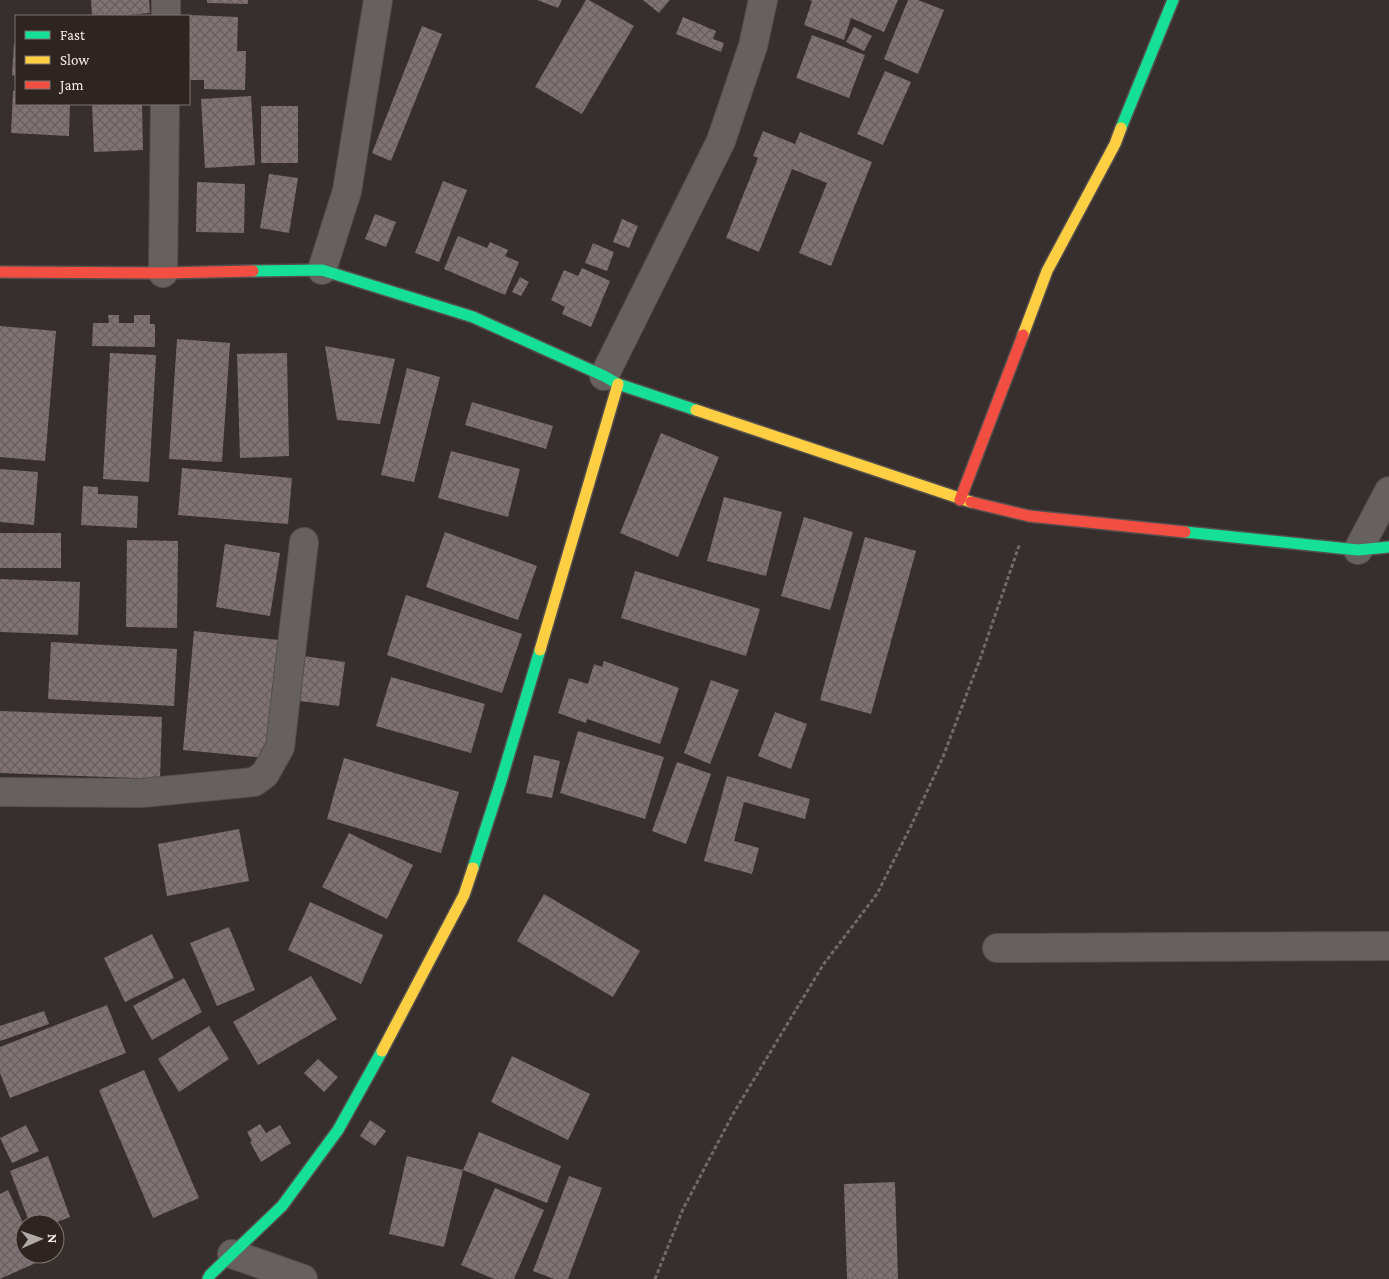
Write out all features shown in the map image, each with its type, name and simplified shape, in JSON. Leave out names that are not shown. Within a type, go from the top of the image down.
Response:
[{"type":"street","points":[[166,0],[166,15]]},
{"type":"street","points":[[322,270],[347,191],[378,0]]},
{"type":"street","points":[[208,1279],[282,1206],[338,1130],[370,1074],[464,895],[501,781],[611,380],[721,141],[753,46],[763,0]]},
{"type":"street","points":[[960,500],[1047,271],[1116,144],[1174,0]]},
{"type":"street","points":[[163,273],[165,105]]},
{"type":"street","points":[[0,272],[163,273],[322,270],[473,316],[611,380],[960,500],[1029,516],[1358,550],[1389,547]]},
{"type":"street","points":[[1358,550],[1389,491]]},
{"type":"street","points":[[0,792],[142,793],[254,782],[265,774],[280,747],[304,542]]},
{"type":"street","points":[[998,948],[1389,946]]},
{"type":"street","points":[[232,1254],[303,1279]]},
{"type":"path","points":[[654,1279],[683,1210],[733,1114],[824,965],[877,894],[910,828],[943,757],[977,668],[1029,516]]},
{"type":"building","points":[[91,0],[149,0],[150,13],[92,15]]},
{"type":"building","points":[[207,0],[248,0],[248,4],[207,3]]},
{"type":"building","points":[[537,0],[562,0],[558,8]]},
{"type":"building","points":[[586,0],[634,26],[582,114],[535,87]]},
{"type":"building","points":[[643,0],[670,0],[659,13]]},
{"type":"building","points":[[809,0],[898,0],[884,32],[851,18],[844,40],[804,25],[812,1]]},
{"type":"building","points":[[908,0],[918,0],[944,10],[918,74],[884,59]]},
{"type":"building","points":[[190,15],[238,17],[237,51],[246,51],[245,90],[204,89],[204,80],[190,80]]},
{"type":"building","points":[[683,17],[716,31],[713,39],[724,43],[721,52],[676,34]]},
{"type":"building","points":[[422,26],[442,34],[391,161],[372,153]]},
{"type":"building","points":[[854,27],[872,36],[864,51],[846,42]]},
{"type":"building","points":[[812,35],[865,55],[849,98],[796,78]]},
{"type":"building","points":[[14,44],[15,44],[15,76],[12,75]]},
{"type":"building","points":[[885,71],[911,82],[883,145],[857,134]]},
{"type":"building","points":[[13,91],[15,91],[15,105],[70,105],[69,136],[11,133]]},
{"type":"building","points":[[251,96],[255,165],[205,168],[201,99]]},
{"type":"building","points":[[92,105],[142,105],[143,150],[94,152]]},
{"type":"building","points":[[261,106],[298,106],[298,163],[261,163]]},
{"type":"building","points":[[763,131],[795,144],[800,132],[872,162],[831,266],[799,253],[827,183],[792,169],[759,252],[726,238],[758,158],[753,156]]},
{"type":"building","points":[[269,174],[298,178],[289,233],[260,228]]},
{"type":"building","points":[[443,181],[467,190],[439,262],[415,253]]},
{"type":"building","points":[[197,182],[245,184],[244,233],[196,232]]},
{"type":"building","points":[[375,214],[396,222],[386,247],[365,239]]},
{"type":"building","points":[[622,219],[638,226],[629,248],[613,242]]},
{"type":"building","points":[[458,236],[487,248],[490,242],[508,250],[505,256],[519,262],[505,295],[444,269]]},
{"type":"building","points":[[593,243],[614,252],[607,271],[585,263]]},
{"type":"building","points":[[582,268],[610,281],[591,327],[562,314],[565,307],[551,300],[564,270],[578,276]]},
{"type":"building","points":[[520,277],[529,282],[521,296],[512,292]]},
{"type":"building","points":[[108,315],[119,315],[119,323],[134,323],[134,315],[150,315],[150,324],[155,324],[155,347],[92,346],[93,323],[109,323]]},
{"type":"building","points":[[0,326],[56,331],[45,461],[0,457]]},
{"type":"building","points":[[177,339],[230,343],[222,462],[169,459]]},
{"type":"building","points":[[325,346],[395,359],[380,424],[337,420]]},
{"type":"building","points":[[110,353],[156,355],[149,482],[103,479]]},
{"type":"building","points":[[287,353],[289,456],[240,458],[237,354]]},
{"type":"building","points":[[407,368],[440,377],[414,482],[381,475]]},
{"type":"building","points":[[472,402],[553,426],[546,449],[465,425]]},
{"type":"building","points":[[661,433],[719,457],[678,557],[620,533]]},
{"type":"building","points":[[451,451],[520,469],[508,517],[438,498]]},
{"type":"building","points":[[182,468],[292,478],[288,524],[178,515]]},
{"type":"building","points":[[0,469],[38,472],[34,525],[0,522]]},
{"type":"building","points":[[83,486],[98,487],[98,494],[138,496],[137,528],[81,525]]},
{"type":"building","points":[[724,497],[782,512],[766,576],[707,561]]},
{"type":"building","points":[[804,517],[853,532],[830,610],[781,596]]},
{"type":"building","points":[[445,532],[537,566],[518,620],[426,587]]},
{"type":"building","points":[[0,533],[61,533],[61,568],[0,568]]},
{"type":"building","points":[[865,537],[916,551],[871,714],[820,700]]},
{"type":"building","points":[[127,540],[178,541],[177,628],[126,627]]},
{"type":"building","points":[[225,544],[280,553],[270,616],[216,607]]},
{"type":"building","points":[[635,571],[760,609],[746,656],[621,618]]},
{"type":"building","points":[[0,579],[80,582],[78,635],[0,632]]},
{"type":"building","points":[[406,595],[522,634],[502,693],[387,655]]},
{"type":"building","points":[[194,631],[279,640],[267,758],[183,750]]},
{"type":"building","points":[[51,642],[177,649],[174,706],[48,699]]},
{"type":"building","points":[[297,655],[345,662],[339,706],[292,700]]},
{"type":"building","points":[[604,661],[679,688],[660,744],[587,719],[586,723],[558,713],[569,678],[588,684],[594,664],[602,667]]},
{"type":"building","points":[[391,677],[485,704],[471,753],[376,726]]},
{"type":"building","points":[[711,680],[739,690],[710,764],[684,753]]},
{"type":"building","points":[[0,711],[162,717],[160,779],[0,773]]},
{"type":"building","points":[[775,712],[807,724],[791,769],[758,756]]},
{"type":"building","points":[[578,731],[664,757],[645,819],[560,793]]},
{"type":"building","points":[[534,755],[560,761],[552,798],[526,793]]},
{"type":"building","points":[[344,758],[459,792],[441,853],[327,819]]},
{"type":"building","points":[[677,762],[711,774],[686,844],[652,831]]},
{"type":"building","points":[[727,776],[810,799],[805,819],[744,802],[734,841],[759,848],[752,874],[704,861]]},
{"type":"building","points":[[239,829],[249,881],[167,896],[158,844]]},
{"type":"building","points":[[349,833],[413,865],[387,919],[322,887]]},
{"type":"building","points":[[544,894],[640,951],[613,997],[517,941]]},
{"type":"building","points":[[310,902],[383,935],[361,984],[288,950]]},
{"type":"building","points":[[229,927],[255,990],[217,1006],[190,943]]},
{"type":"building","points":[[152,934],[174,978],[125,1002],[104,958]]},
{"type":"building","points":[[311,976],[337,1019],[258,1065],[233,1022]]},
{"type":"building","points":[[184,978],[202,1012],[152,1040],[133,1006]]},
{"type":"building","points":[[107,1005],[126,1053],[10,1098],[0,1073],[0,1047]]},
{"type":"building","points":[[44,1011],[49,1024],[0,1041],[0,1026]]},
{"type":"building","points":[[209,1026],[229,1059],[179,1092],[158,1059]]},
{"type":"building","points":[[512,1056],[590,1094],[568,1140],[491,1102]]},
{"type":"building","points":[[318,1059],[338,1077],[324,1092],[304,1073]]},
{"type":"building","points":[[144,1070],[199,1198],[153,1218],[99,1090]]},
{"type":"building","points":[[370,1120],[386,1131],[375,1146],[360,1136]]},
{"type":"building","points":[[260,1124],[266,1133],[280,1125],[291,1143],[261,1162],[250,1142],[252,1141],[247,1132]]},
{"type":"building","points":[[26,1125],[39,1151],[12,1163],[0,1138]]},
{"type":"building","points":[[479,1132],[561,1166],[547,1203],[463,1170]]},
{"type":"building","points":[[48,1156],[70,1217],[65,1219],[65,1214],[26,1214],[10,1171]]},
{"type":"building","points":[[407,1156],[463,1170],[444,1247],[389,1234]]},
{"type":"building","points":[[569,1176],[602,1188],[568,1279],[554,1279],[533,1271]]},
{"type":"building","points":[[895,1182],[898,1279],[847,1279],[844,1184]]},
{"type":"building","points":[[495,1188],[544,1210],[514,1279],[494,1279],[461,1265]]},
{"type":"building","points":[[8,1190],[19,1214],[15,1214],[15,1264],[33,1264],[0,1279],[0,1194]]},
{"type":"traffic: fast","points":[[1121,128],[1173,0]]},
{"type":"traffic: fast","points":[[253,271],[322,270],[473,317],[618,384],[696,410]]},
{"type":"traffic: fast","points":[[1185,532],[1358,550],[1389,547]]},
{"type":"traffic: fast","points":[[473,868],[540,650]]},
{"type":"traffic: fast","points":[[208,1279],[282,1206],[338,1130],[382,1051]]},
{"type":"traffic: slow","points":[[1023,335],[1047,271],[1115,144],[1121,128]]},
{"type":"traffic: slow","points":[[540,650],[618,384]]},
{"type":"traffic: slow","points":[[696,410],[971,502]]},
{"type":"traffic: slow","points":[[382,1051],[464,895],[473,868]]},
{"type":"traffic: jam","points":[[0,272],[163,273],[253,271]]},
{"type":"traffic: jam","points":[[960,500],[1023,335]]},
{"type":"traffic: jam","points":[[971,502],[1029,516],[1185,532]]}]
